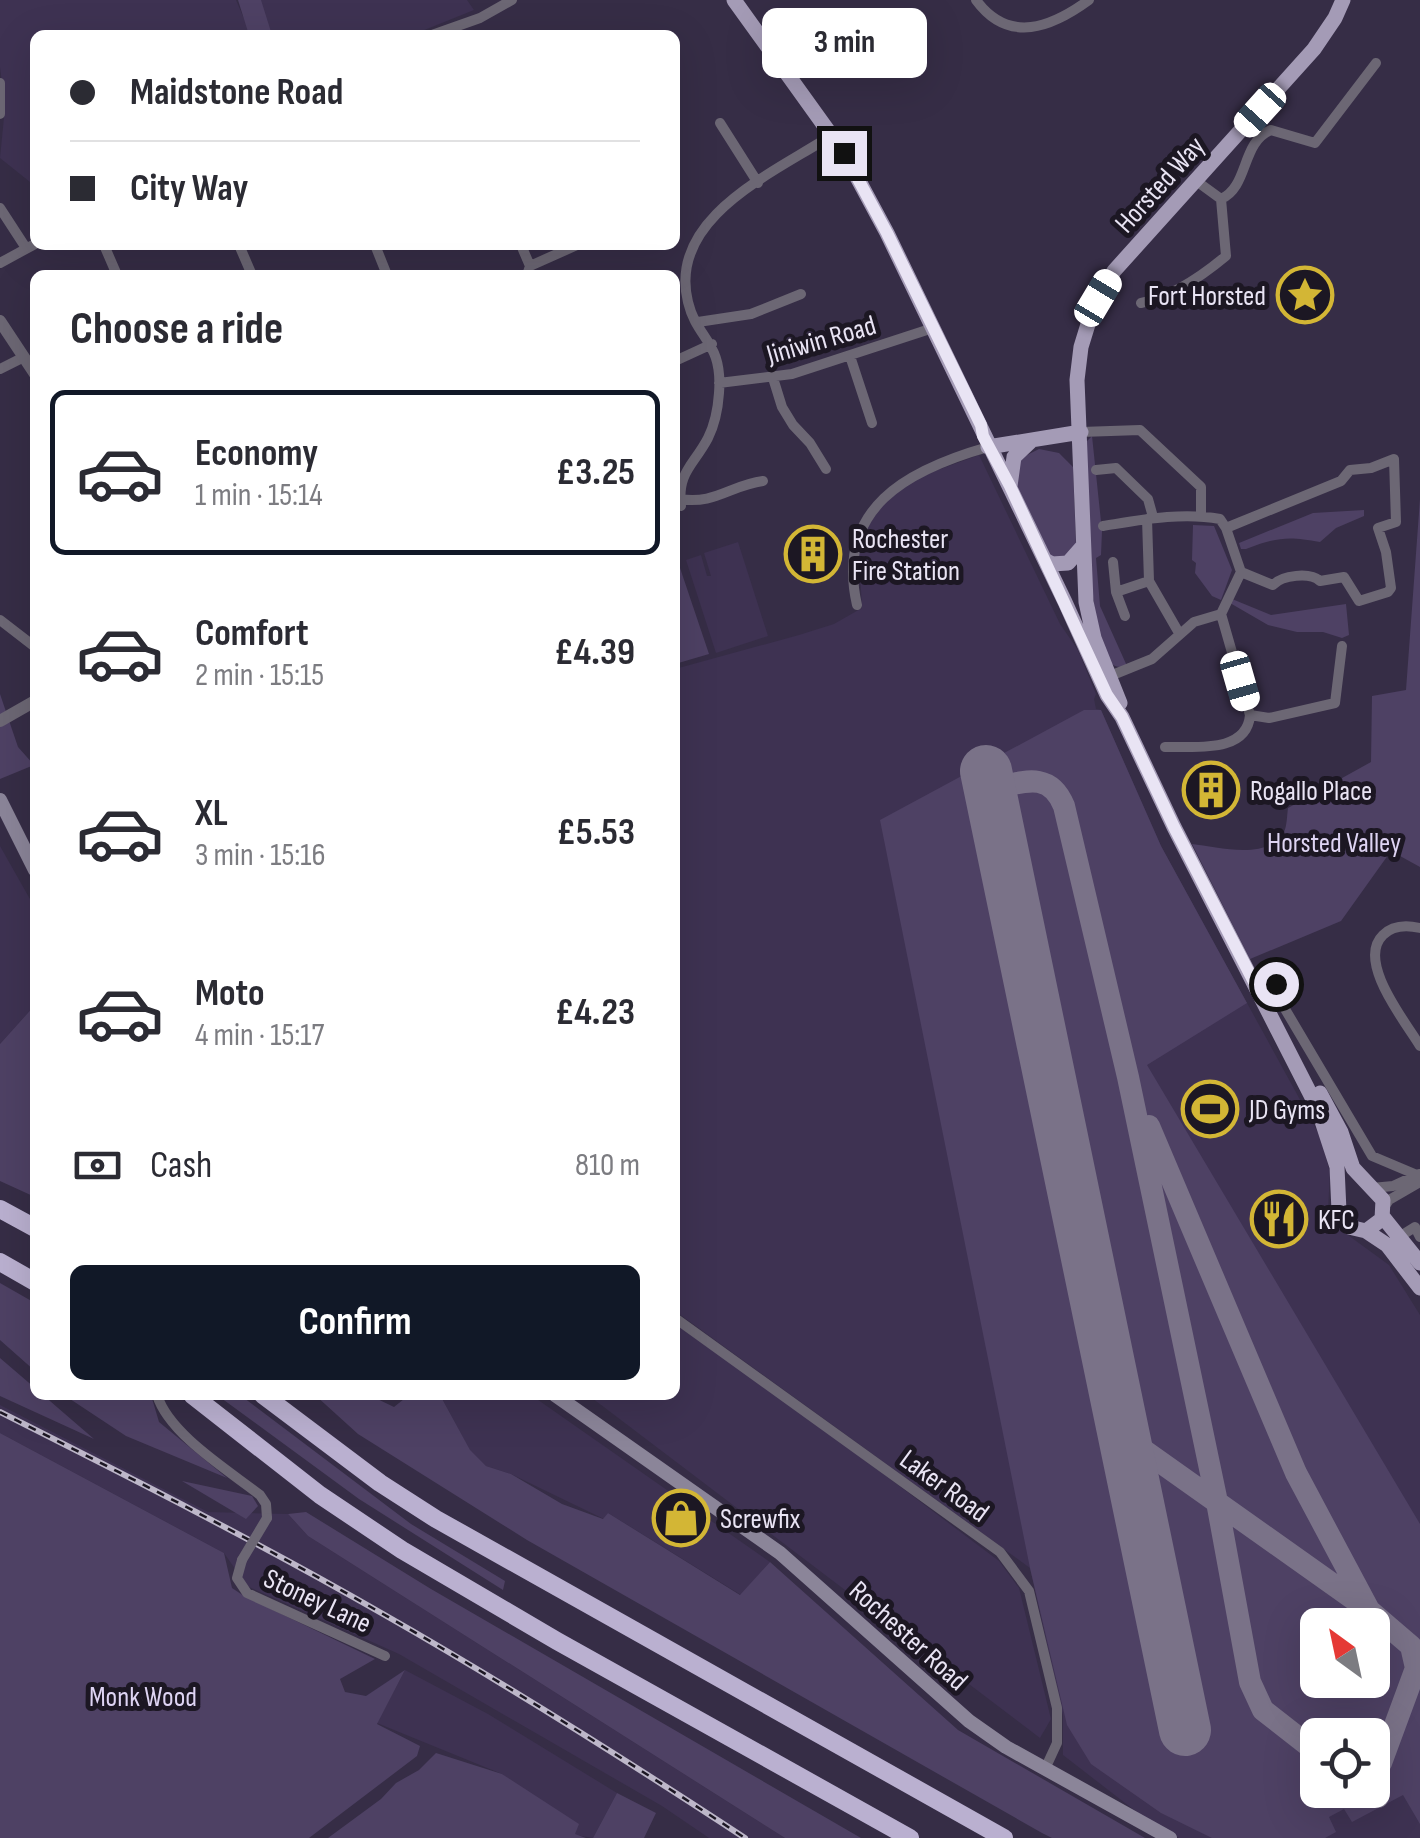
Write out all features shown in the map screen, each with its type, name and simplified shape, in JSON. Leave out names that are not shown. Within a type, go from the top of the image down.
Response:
[{"type":"highway","points":[[0,1210],[30,1225]]},
{"type":"highway","points":[[0,1262],[30,1279]]},
{"type":"highway","points":[[198,1400],[320,1495],[402,1550],[910,1838]]},
{"type":"highway","points":[[270,1400],[380,1483],[436,1519],[1004,1838]]},
{"type":"main road","points":[[734,0],[832,136],[870,201],[981,425],[1107,695],[1122,717],[1329,1136],[1339,1174],[1339,1203],[1345,1224],[1366,1231],[1387,1245],[1420,1288]]},
{"type":"main road","name":"Horsted Way","points":[[1122,717],[1120,700],[1088,617],[1078,403],[1081,347],[1098,298],[1114,272],[1275,94],[1327,32],[1343,0]]},
{"type":"main road","points":[[1010,486],[1014,457],[1070,422],[1078,403]]},
{"type":"main road","points":[[981,425],[1012,441]]},
{"type":"main road","points":[[988,447],[1081,432]]},
{"type":"main road","points":[[1043,438],[1080,459]]},
{"type":"main road","points":[[1045,560],[1068,563],[1083,546]]},
{"type":"main road","points":[[0,800],[30,860]]},
{"type":"main road","points":[[1289,1050],[1334,1116],[1352,1165],[1380,1196],[1399,1238],[1420,1263]]},
{"type":"main road","points":[[1339,1203],[1349,1189],[1369,1187]]},
{"type":"main road","points":[[1366,1231],[1378,1225],[1384,1212]]},
{"type":"main road","name":"Rochester Road","points":[[562,1400],[780,1553],[969,1722],[1046,1770],[1170,1838]]},
{"type":"street","points":[[465,30],[512,0]]},
{"type":"street","points":[[976,0],[997,20],[1022,29],[1050,25],[1089,0]]},
{"type":"street","points":[[1221,199],[1234,189],[1261,134],[1271,130],[1315,144],[1376,63]]},
{"type":"street","points":[[0,83],[0,114]]},
{"type":"street","points":[[720,123],[758,183]]},
{"type":"street","points":[[680,492],[684,473],[708,437],[720,383],[712,344],[680,286],[692,250],[704,227],[722,206],[832,136]]},
{"type":"street","points":[[1141,303],[1153,301],[1204,275],[1226,256],[1221,199],[1195,180]]},
{"type":"street","points":[[0,208],[30,245]]},
{"type":"street","points":[[0,263],[30,247]]},
{"type":"street","points":[[530,270],[568,250]]},
{"type":"street","points":[[698,322],[751,314],[801,294]]},
{"type":"street","points":[[0,321],[30,366]]},
{"type":"street","name":"Jiniwin Road","points":[[720,383],[773,378],[933,328]]},
{"type":"street","points":[[680,360],[712,344]]},
{"type":"street","points":[[0,369],[24,356]]},
{"type":"street","points":[[850,356],[872,423]]},
{"type":"street","points":[[773,378],[782,407],[826,469]]},
{"type":"street","points":[[1081,432],[1140,430],[1200,487],[1201,517]]},
{"type":"street","points":[[857,606],[852,585],[853,557],[861,528],[877,503],[912,475],[988,447]]},
{"type":"street","points":[[1226,528],[1340,481],[1350,470],[1371,468],[1394,459],[1396,521],[1378,528],[1386,552],[1390,591],[1358,601],[1346,578],[1320,581],[1312,575],[1279,579],[1273,585],[1241,572]]},
{"type":"street","points":[[1096,470],[1116,468],[1148,499],[1149,581],[1179,633]]},
{"type":"street","points":[[680,497],[708,500],[744,484],[762,481]]},
{"type":"street","points":[[1103,526],[1150,518],[1219,518],[1241,572],[1221,614],[1250,715],[1246,732],[1234,742],[1165,747]]},
{"type":"street","points":[[1113,562],[1116,592],[1125,616]]},
{"type":"street","points":[[1116,592],[1149,581]]},
{"type":"street","points":[[1110,676],[1152,658],[1194,622],[1221,614]]},
{"type":"street","points":[[0,620],[30,643]]},
{"type":"street","points":[[1250,715],[1269,718],[1336,703],[1342,646]]},
{"type":"street","points":[[0,721],[30,704]]},
{"type":"street","points":[[1420,928],[1402,926],[1389,930],[1378,941],[1373,955],[1378,974],[1420,1046]]},
{"type":"street","points":[[1255,984],[1270,981],[1279,989],[1285,1008],[1372,1156],[1414,1175]]},
{"type":"street","points":[[1369,1187],[1394,1186],[1414,1175]]},
{"type":"street","points":[[1384,1212],[1414,1175]]},
{"type":"street","points":[[1399,1238],[1415,1227],[1420,1237]]},
{"type":"street","name":"Laker Road","points":[[680,1322],[1000,1552],[1013,1566],[1029,1590],[1057,1708],[1057,1743],[1046,1770]]},
{"type":"street","name":"Stoney Lane","points":[[159,1400],[176,1428],[260,1495],[266,1504],[267,1518],[242,1560],[237,1578],[247,1593],[385,1656]]},
{"type":"shaded area","points":[[0,0],[236,0],[249,30],[30,30],[30,182],[0,158],[5,107],[0,67]]},
{"type":"shaded area","points":[[245,0],[467,0],[474,10],[424,30],[258,30]]},
{"type":"shaded area","points":[[979,455],[1060,624],[1078,650],[1096,694],[1096,709],[1101,710],[1161,846],[1321,1138],[1330,1173],[1328,1210],[1341,1230],[1389,1265],[1420,1315],[1420,1838],[1179,1838],[1138,1813],[1063,1755],[1063,1716],[1030,1568],[680,1315],[680,668],[834,624],[862,608],[859,554],[865,531],[881,506],[921,476]]},
{"type":"shaded area","points":[[738,542],[768,636],[716,653],[686,560],[701,555],[707,576],[711,576],[704,553]]},
{"type":"shaded area","points":[[0,846],[30,899],[30,1011],[0,1044]]},
{"type":"shaded area","points":[[680,1321],[999,1561],[1019,1588],[1051,1719],[1040,1738],[595,1400],[680,1400]]},
{"type":"shaded area","points":[[443,1400],[538,1400],[770,1562],[741,1595],[608,1513],[604,1519],[486,1466],[470,1451]]},
{"type":"shaded area","points":[[0,1405],[208,1512],[288,1514],[308,1536],[785,1838],[709,1838],[662,1806],[399,1654],[247,1586],[224,1553],[0,1433]]},
{"type":"shaded area","points":[[405,1670],[488,1714],[617,1793],[593,1838],[575,1835],[502,1774],[377,1723]]},
{"type":"green space","points":[[238,0],[261,0],[270,30],[247,30]]},
{"type":"green space","points":[[1092,436],[1102,531],[1101,555],[1096,558],[1100,606],[1127,666],[1123,667],[1112,664],[1104,650],[1093,595],[1085,443]]},
{"type":"green space","points":[[1039,449],[1059,453],[1073,467],[1076,545],[1072,555],[1051,558],[1014,481],[1021,458]]},
{"type":"green space","name":"Horsted Valley","points":[[1420,499],[1420,867],[1391,851],[1341,921],[1250,959],[1192,844],[1242,850],[1267,847],[1284,832],[1288,808],[1371,762],[1372,696],[1406,690]]},
{"type":"green space","points":[[1364,510],[1364,516],[1336,528],[1320,542],[1283,539],[1246,549],[1241,549],[1239,543],[1313,513]]},
{"type":"green space","points":[[1193,525],[1214,526],[1232,570],[1221,600],[1212,596],[1195,573]]},
{"type":"green space","points":[[680,568],[709,654],[680,663]]},
{"type":"green space","points":[[1232,599],[1271,615],[1346,604],[1349,635],[1342,638],[1268,625],[1230,603]]},
{"type":"green space","points":[[0,694],[18,747],[30,760],[30,767],[0,779]]},
{"type":"green space","points":[[1084,710],[1101,710],[1161,846],[1247,1003],[1147,1065],[1420,1524],[1420,1824],[1403,1795],[1390,1802],[1390,1718],[1300,1718],[1300,1808],[1378,1808],[1352,1822],[1344,1809],[1329,1817],[1336,1832],[1325,1838],[1212,1838],[1161,1813],[1091,1764],[1067,1725],[1030,1568],[880,820]]},
{"type":"green space","points":[[30,1011],[30,1195],[0,1181],[0,1044]]},
{"type":"green space","points":[[0,1283],[30,1300],[30,1367],[0,1340]]},
{"type":"green space","points":[[0,1358],[30,1384],[30,1400],[49,1400],[94,1439],[0,1396]]},
{"type":"green space","points":[[72,1400],[152,1400],[159,1422],[227,1478],[126,1436]]},
{"type":"green space","points":[[224,1400],[247,1400],[411,1524],[505,1581],[503,1590],[359,1499]]},
{"type":"green space","points":[[321,1400],[379,1400],[394,1407],[403,1400],[443,1400],[470,1450],[486,1466],[511,1474],[562,1504],[603,1519],[608,1513],[740,1595],[770,1562],[958,1730],[1145,1838],[1052,1838],[1042,1833],[527,1540],[358,1434]]},
{"type":"green space","name":"Monk Wood","points":[[0,1433],[224,1553],[232,1588],[244,1596],[375,1659],[340,1679],[345,1692],[366,1696],[405,1670],[377,1724],[420,1746],[417,1756],[309,1838],[0,1838]]},
{"type":"green space","points":[[182,1481],[252,1496],[258,1506],[246,1519]]},
{"type":"green space","points":[[306,1512],[431,1589],[861,1838],[785,1838],[308,1536],[288,1514]]},
{"type":"green space","points":[[436,1753],[502,1774],[579,1824],[575,1834],[586,1838],[328,1838]]},
{"type":"green space","points":[[617,1793],[656,1813],[644,1838],[593,1838]]},
{"type":"taxiway","points":[[990,789],[1023,782],[1042,783],[1058,794],[1064,806],[1128,1077],[1217,1502],[1250,1682],[1263,1710],[1300,1739]]},
{"type":"taxiway","points":[[1149,1126],[1296,1473],[1368,1608]]},
{"type":"taxiway","points":[[1125,1437],[1369,1610],[1411,1646],[1416,1668],[1390,1739]]},
{"type":"runway","points":[[986,771],[1185,1730]]},
{"type":"railway","points":[[0,1412],[145,1485],[383,1614],[566,1723],[745,1838]]},
{"type":"place","name":"Fort Horsted","points":[[1305,295]]},
{"type":"place","name":"Rochester Fire Station","points":[[813,554]]},
{"type":"place","name":"Rogallo Place","points":[[1211,790]]},
{"type":"place","name":"JD Gyms","points":[[1210,1109]]},
{"type":"place","name":"KFC","points":[[1279,1219]]},
{"type":"place","name":"Screwfix","points":[[681,1518]]},
{"type":"route","points":[[844,153],[981,425],[1111,704],[1122,717],[1255,984],[1264,980],[1276,984]]}]
